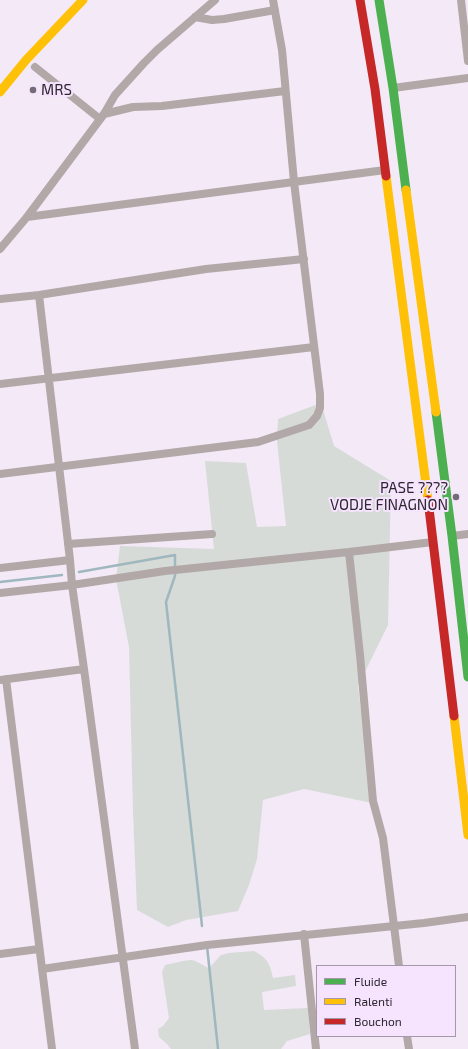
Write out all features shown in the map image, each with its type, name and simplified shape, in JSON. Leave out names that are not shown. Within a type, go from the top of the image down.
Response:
[{"type":"main road","points":[[0,92],[26,60],[83,0]]},
{"type":"main road","points":[[360,0],[375,89],[434,542],[468,835]]},
{"type":"main road","points":[[379,0],[393,88],[452,536],[468,677]]},
{"type":"street","points":[[0,249],[27,217],[102,116],[115,96],[157,50],[215,0]]},
{"type":"street","points":[[0,474],[258,442],[309,425],[316,416],[320,408],[320,394],[294,182],[282,50],[273,0]]},
{"type":"street","points":[[461,0],[468,61]]},
{"type":"street","points":[[195,17],[212,20],[224,19],[275,10]]},
{"type":"street","points":[[35,67],[102,116]]},
{"type":"street","points":[[393,88],[468,78]]},
{"type":"street","points":[[102,116],[133,107],[162,106],[285,91]]},
{"type":"street","points":[[27,217],[385,170]]},
{"type":"street","points":[[0,298],[39,295],[206,269],[304,259]]},
{"type":"street","points":[[39,295],[72,586],[124,957],[135,1049]]},
{"type":"street","points":[[0,384],[314,347]]},
{"type":"street","points":[[68,544],[212,534]]},
{"type":"street","points":[[452,536],[468,534]]},
{"type":"street","points":[[0,593],[72,586],[186,568],[434,542]]},
{"type":"street","points":[[349,552],[360,655],[372,801],[383,838],[399,965]]},
{"type":"street","points":[[0,568],[70,560]]},
{"type":"street","points":[[52,1049],[3,680],[84,669]]},
{"type":"street","points":[[42,969],[207,945],[468,917]]},
{"type":"street","points":[[304,934],[316,1049]]},
{"type":"street","points":[[0,954],[39,949]]},
{"type":"street","points":[[407,1037],[409,1049]]},
{"type":"shaded area","points":[[321,403],[334,446],[391,481],[388,625],[358,686],[372,803],[304,789],[263,800],[257,859],[249,885],[238,911],[186,920],[168,927],[137,910],[129,647],[116,579],[120,546],[214,549],[205,461],[246,463],[257,527],[286,526],[277,441],[278,419]]},
{"type":"shaded area","points":[[254,951],[262,956],[267,962],[271,968],[273,978],[295,975],[296,986],[262,992],[264,1010],[308,1008],[310,1034],[287,1041],[281,1049],[171,1049],[159,1037],[158,1029],[163,1026],[169,1018],[162,972],[165,965],[191,960],[209,968],[221,955]]},
{"type":"waterway","points":[[79,572],[175,555],[175,576],[166,602],[202,926]]},
{"type":"waterway","points":[[0,582],[62,575]]},
{"type":"waterway","points":[[207,946],[218,1049]]},
{"type":"traffic: fast","points":[[379,0],[393,88],[406,190]]},
{"type":"traffic: fast","points":[[436,412],[468,677]]},
{"type":"traffic: slow","points":[[0,92],[26,60],[83,0]]},
{"type":"traffic: slow","points":[[386,176],[428,500]]},
{"type":"traffic: slow","points":[[406,190],[436,412]]},
{"type":"traffic: slow","points":[[454,716],[468,835]]},
{"type":"traffic: jam","points":[[360,0],[375,89],[386,176]]},
{"type":"traffic: jam","points":[[428,500],[454,716]]},
{"type":"place","name":"MRS","points":[[33,90]]},
{"type":"place","name":"PASE ???? VODJE FINAGNON","points":[[456,497]]}]
